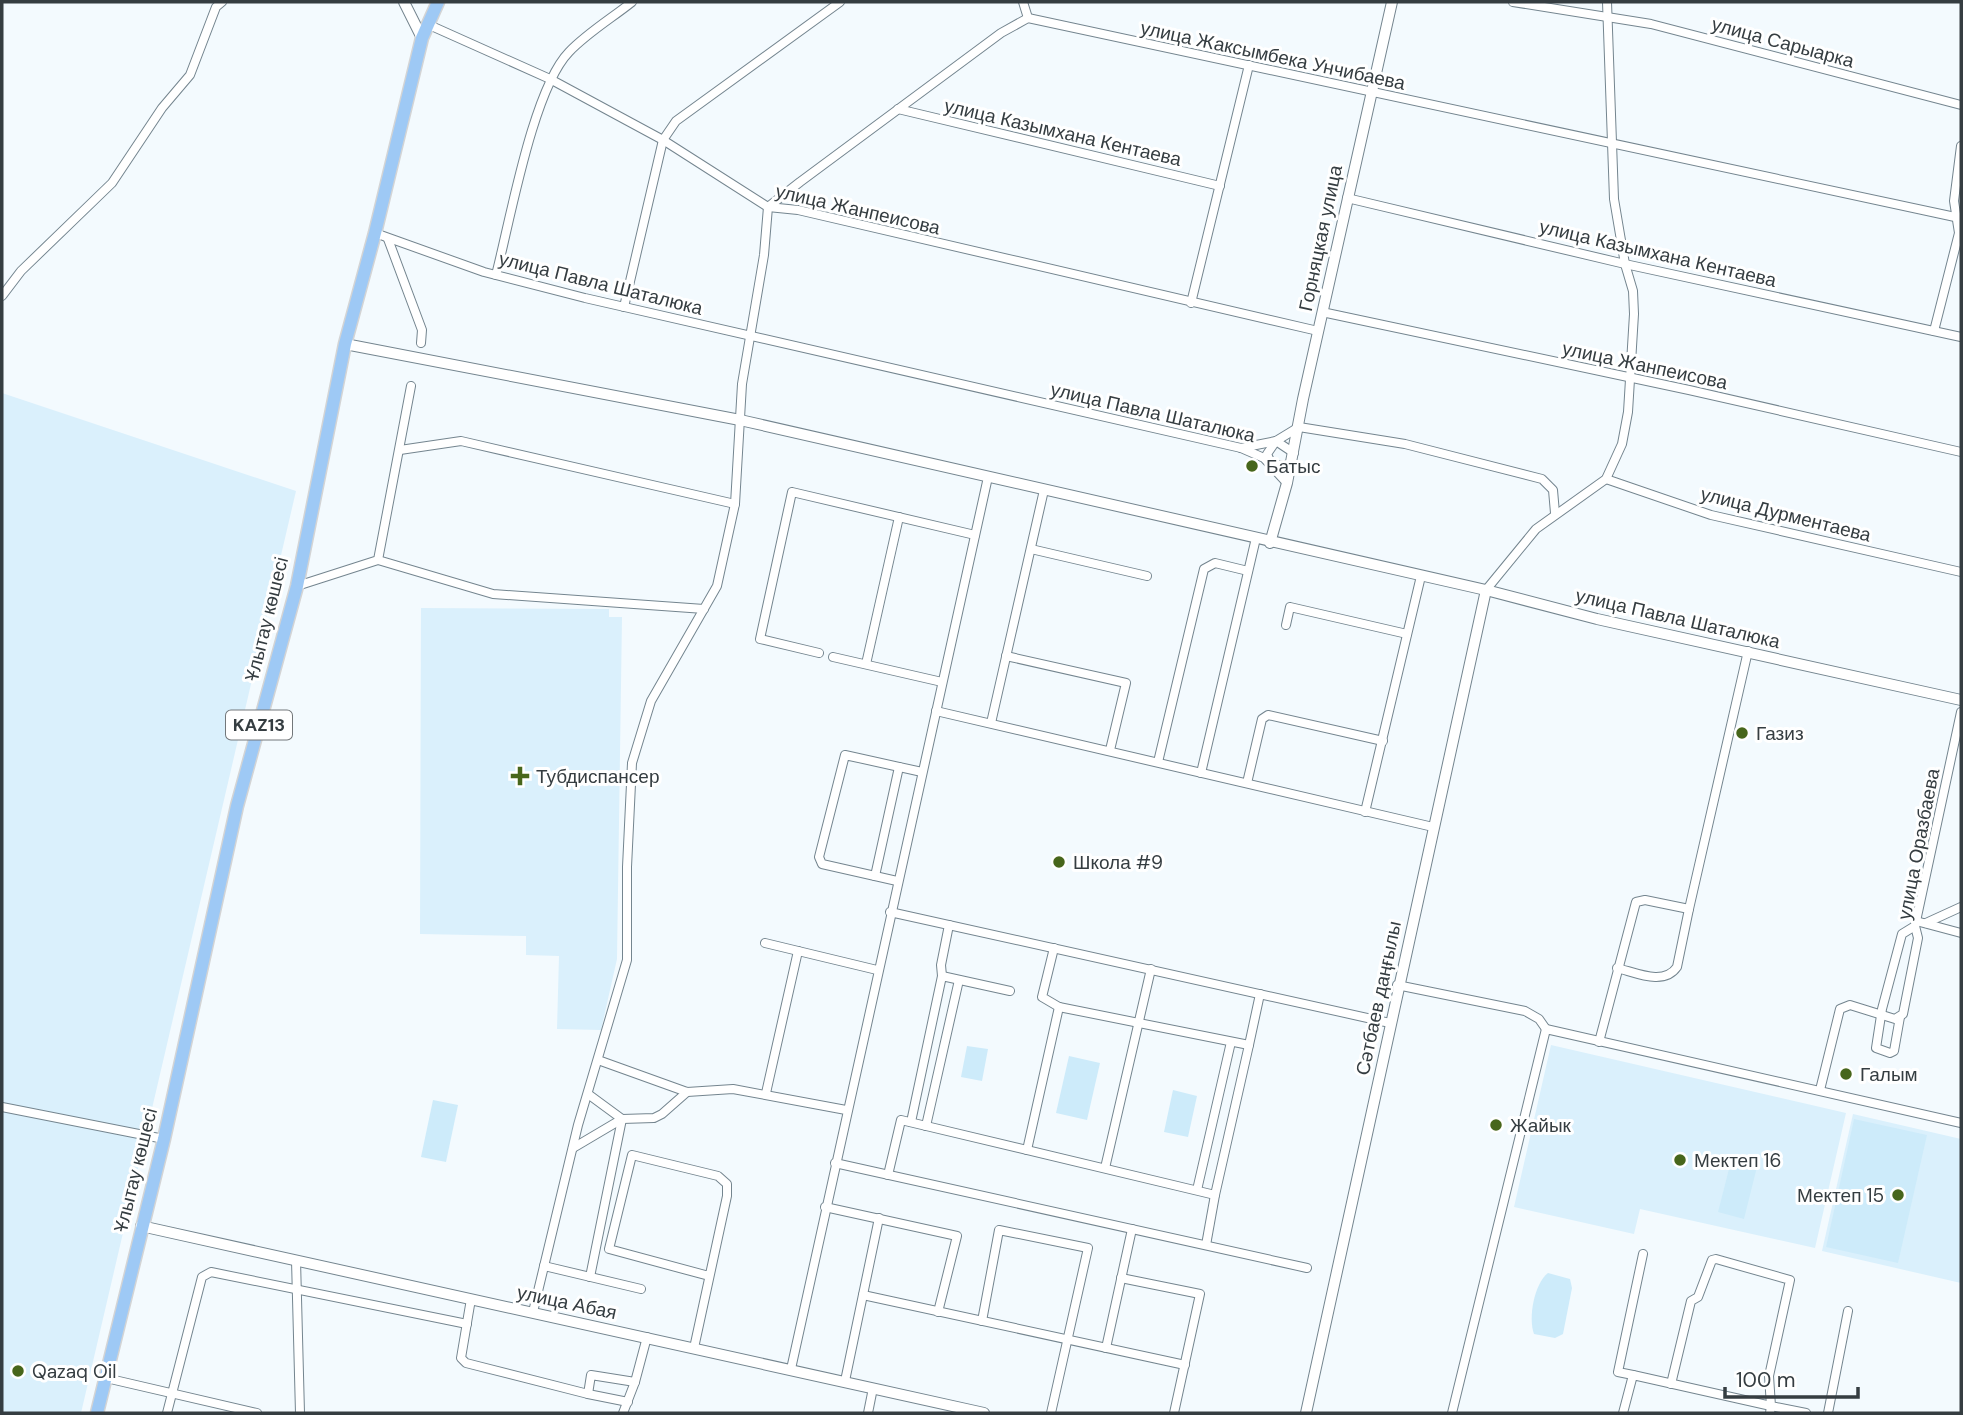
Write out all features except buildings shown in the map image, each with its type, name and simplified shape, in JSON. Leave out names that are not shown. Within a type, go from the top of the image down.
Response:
[{"type":"main road","name":"KAZ13","points":[[422,37],[438,2]]},
{"type":"main road","name":"Ұлытау көшесі","points":[[97,1413],[164,1139],[237,806],[297,586],[345,344],[422,37]]},
{"type":"street","points":[[2,296],[21,271],[112,183],[162,108],[190,75],[216,7],[222,2]]},
{"type":"street","points":[[404,2],[422,37]]},
{"type":"street","points":[[496,275],[538,112],[550,79],[568,52],[632,2]]},
{"type":"street","points":[[624,307],[663,141],[676,121],[840,2]]},
{"type":"street","points":[[533,1312],[573,1148],[627,960],[627,867],[632,762],[651,701],[717,586],[735,504],[749,338],[764,255],[768,206],[1001,33],[1028,18],[1023,2]]},
{"type":"street","name":"Горняцкая улица","points":[[1287,483],[1322,312],[1392,2]]},
{"type":"street","name":"улица Сарыарка","points":[[1513,2],[1607,16],[1768,53],[1961,106]]},
{"type":"street","points":[[1486,590],[1536,529],[1606,479],[1622,444],[1634,314],[1633,291],[1625,264],[1614,199],[1607,2]]},
{"type":"street","name":"улица Жаксымбека Унчибаева","points":[[1028,18],[1955,217]]},
{"type":"street","name":"улица Жанпеисова","points":[[427,24],[550,79],[663,141],[768,206],[798,210],[1318,331]]},
{"type":"street","points":[[1191,303],[1249,65]]},
{"type":"street","name":"улица Казымхана Кентаева","points":[[898,109],[1220,186]]},
{"type":"street","points":[[1934,331],[1959,233],[1955,217],[1961,146]]},
{"type":"street","name":"улица Казымхана Кентаева","points":[[1347,198],[1625,264],[1961,337]]},
{"type":"street","name":"улица Павла Шаталюка","points":[[375,233],[496,275],[749,338],[1241,447],[1271,463],[1287,483]]},
{"type":"street","points":[[388,239],[422,330],[421,343]]},
{"type":"street","name":"улица Жанпеисова","points":[[1322,312],[1629,377],[1961,452]]},
{"type":"street","name":"улица Павла Шаталюка","points":[[345,344],[740,420],[1270,543],[1486,590],[1597,619],[1961,700]]},
{"type":"street","points":[[378,560],[411,386]]},
{"type":"street","points":[[1241,447],[1276,441],[1300,427],[1405,444],[1542,479],[1553,490],[1555,513]]},
{"type":"street","points":[[400,450],[461,441],[735,504]]},
{"type":"street","points":[[1276,441],[1294,453]]},
{"type":"street","points":[[1276,441],[1267,454],[1271,463],[1280,467],[1291,464]]},
{"type":"street","points":[[791,1369],[846,1110],[988,477]]},
{"type":"street","name":"улица Дурментаева","points":[[1606,479],[1711,514],[1961,572]]},
{"type":"street","points":[[1270,543],[1287,483]]},
{"type":"street","points":[[991,723],[1044,490]]},
{"type":"street","points":[[819,653],[760,639],[792,492],[975,535]]},
{"type":"street","points":[[866,664],[899,517]]},
{"type":"street","points":[[1201,773],[1256,538]]},
{"type":"street","points":[[1031,549],[1147,576]]},
{"type":"street","points":[[297,586],[378,560],[493,594],[704,609]]},
{"type":"street","points":[[1158,762],[1204,569],[1215,563],[1248,571]]},
{"type":"street","points":[[1365,811],[1421,576]]},
{"type":"street","name":"Сәтбаев даңғылы","points":[[1306,1413],[1397,985],[1486,590]]},
{"type":"street","points":[[1286,625],[1290,607],[1407,634]]},
{"type":"street","points":[[1617,968],[1664,979],[1677,967],[1748,651]]},
{"type":"street","points":[[1006,656],[1126,683],[1110,750]]},
{"type":"street","points":[[833,657],[942,682]]},
{"type":"street","points":[[936,711],[1433,827]]},
{"type":"street","name":"улица Оразбаева","points":[[1882,1016],[1876,1048],[1890,1053],[1894,1051],[1898,1018],[1918,937],[1961,712]]},
{"type":"street","points":[[1247,783],[1262,719],[1268,715],[1383,741]]},
{"type":"street","points":[[897,881],[822,864],[819,857],[845,755],[922,772]]},
{"type":"street","points":[[875,876],[899,767]]},
{"type":"street","points":[[1599,1042],[1636,902],[1645,900],[1689,909]]},
{"type":"street","points":[[1882,1016],[1902,934],[1961,907]]},
{"type":"street","points":[[890,912],[1390,1023]]},
{"type":"street","points":[[1919,924],[1961,933]]},
{"type":"street","points":[[911,1122],[942,976],[941,965],[949,925]]},
{"type":"street","points":[[765,943],[877,970]]},
{"type":"street","points":[[1054,948],[1042,997],[1059,1007],[1249,1045]]},
{"type":"street","points":[[766,1093],[798,951]]},
{"type":"street","points":[[1105,1168],[1136,1024],[1151,969]]},
{"type":"street","points":[[942,976],[1010,991]]},
{"type":"street","points":[[926,1126],[959,980]]},
{"type":"street","points":[[1397,985],[1525,1011],[1539,1018],[1546,1029],[1599,1042],[1961,1123]]},
{"type":"street","points":[[1206,1245],[1260,993]]},
{"type":"street","points":[[1820,1090],[1840,1009],[1850,1005],[1882,1016],[1898,1018]]},
{"type":"street","points":[[1027,1150],[1059,1007]]},
{"type":"street","points":[[1452,1413],[1546,1029]]},
{"type":"street","points":[[1197,1191],[1231,1042]]},
{"type":"street","points":[[598,1060],[687,1092],[733,1089],[846,1110]]},
{"type":"street","points":[[573,1148],[622,1119],[654,1118],[674,1106],[687,1092]]},
{"type":"street","points":[[588,1094],[622,1119]]},
{"type":"street","points":[[2,1107],[164,1139]]},
{"type":"street","points":[[590,1277],[622,1119]]},
{"type":"street","points":[[888,1175],[901,1120],[1215,1195]]},
{"type":"street","points":[[694,1348],[727,1196],[726,1181],[718,1176],[632,1155],[610,1249],[709,1276]]},
{"type":"street","points":[[835,1163],[1307,1268]]},
{"type":"street","points":[[825,1207],[957,1236],[938,1312]]},
{"type":"street","points":[[845,1381],[879,1218]]},
{"type":"street","name":"улица Абая","points":[[141,1226],[984,1413]]},
{"type":"street","points":[[1106,1348],[1132,1229]]},
{"type":"street","points":[[982,1321],[999,1230],[1088,1248],[1051,1413]]},
{"type":"street","points":[[1643,1254],[1618,1372],[1771,1410],[1806,1413]]},
{"type":"street","points":[[296,1260],[300,1413]]},
{"type":"street","points":[[1671,1384],[1691,1301],[1698,1297],[1712,1260],[1787,1277],[1792,1284],[1769,1376],[1771,1410]]},
{"type":"street","points":[[544,1266],[640,1289]]},
{"type":"street","points":[[167,1413],[202,1277],[206,1274],[230,1274],[467,1324]]},
{"type":"street","points":[[1121,1278],[1200,1294],[1174,1413]]},
{"type":"street","points":[[863,1295],[1185,1365]]},
{"type":"street","points":[[471,1299],[462,1361],[628,1402]]},
{"type":"street","points":[[1828,1413],[1848,1311]]},
{"type":"street","points":[[623,1413],[647,1338]]},
{"type":"street","points":[[588,1394],[591,1375],[635,1382]]},
{"type":"street","points":[[1623,1413],[1633,1375]]},
{"type":"street","points":[[106,1378],[257,1413]]},
{"type":"street","points":[[867,1413],[873,1388]]},
{"type":"shaded area","points":[[2,393],[296,491],[81,1413],[2,1413]]},
{"type":"shaded area","name":"Тубдиспансер","points":[[421,608],[609,609],[609,617],[622,617],[617,959],[601,1030],[557,1029],[559,956],[526,955],[526,936],[420,934]]},
{"type":"shaded area","name":"Мектеп 16","points":[[1551,1045],[1846,1113],[1815,1248],[1640,1209],[1634,1234],[1514,1207]]},
{"type":"shaded area","points":[[967,1046],[988,1049],[982,1081],[961,1077]]},
{"type":"shaded area","points":[[1069,1056],[1100,1063],[1087,1120],[1056,1113]]},
{"type":"shaded area","points":[[1173,1090],[1197,1096],[1188,1137],[1164,1132]]},
{"type":"shaded area","points":[[433,1100],[458,1105],[446,1162],[421,1157]]},
{"type":"shaded area","name":"Мектеп 15","points":[[1853,1114],[1961,1139],[1961,1283],[1822,1251]]},
{"type":"shaded area","points":[[1854,1119],[1927,1135],[1898,1263],[1826,1247]]},
{"type":"shaded area","points":[[1731,1161],[1757,1167],[1744,1219],[1718,1212]]},
{"type":"shaded area","points":[[1548,1273],[1570,1279],[1572,1288],[1563,1334],[1555,1338],[1534,1334],[1532,1327],[1536,1293]]},
{"type":"place","name":"Батыс","points":[[1252,466]]},
{"type":"place","name":"Газиз","points":[[1742,733]]},
{"type":"place","name":"Тубдиспансер","points":[[520,776]]},
{"type":"place","name":"Школа #9","points":[[1059,862]]},
{"type":"place","name":"Галым","points":[[1846,1074]]},
{"type":"place","name":"Жайык","points":[[1496,1125]]},
{"type":"place","name":"Мектеп 16","points":[[1680,1160]]},
{"type":"place","name":"Мектеп 15","points":[[1898,1195]]},
{"type":"place","name":"Qazaq Oil","points":[[18,1371]]}]
